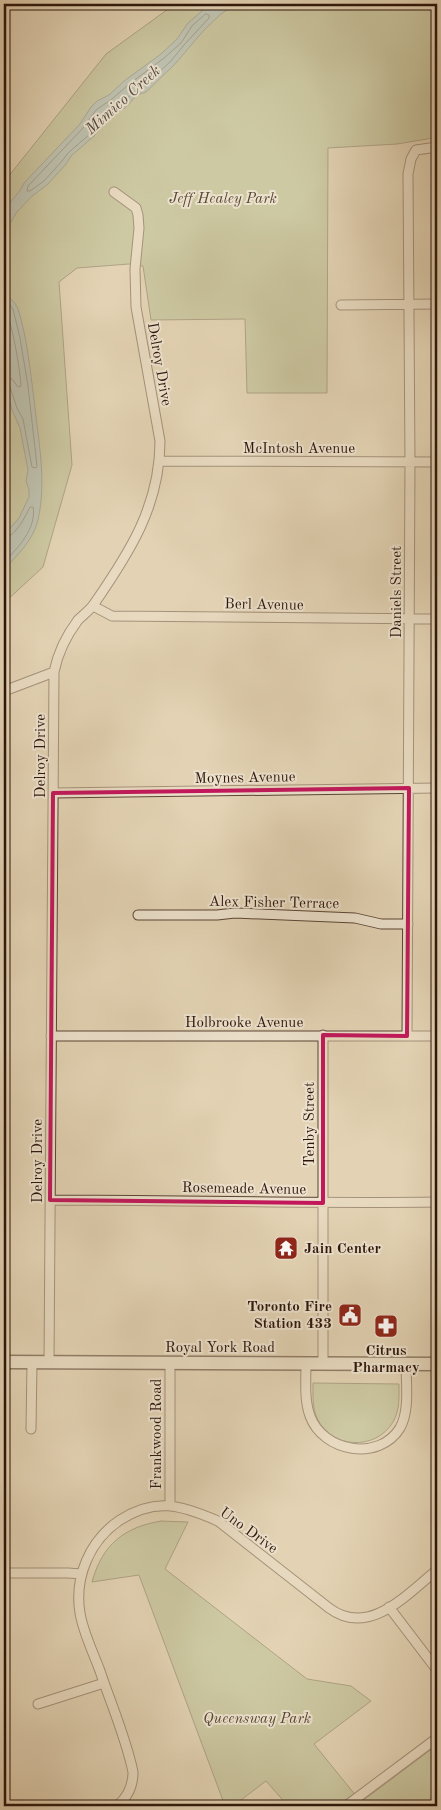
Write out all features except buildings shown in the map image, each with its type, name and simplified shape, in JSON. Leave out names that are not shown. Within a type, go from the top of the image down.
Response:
[{"type":"main road","name":"Royal York Road","points":[[4,1362],[437,1364]]},
{"type":"street","name":"Daniels Street","points":[[408,1036],[410,462],[408,174],[411,159],[416,150],[437,148]]},
{"type":"street","name":"Delroy Drive","points":[[49,1363],[54,672],[57,658],[68,634],[92,606],[135,542],[145,521],[154,494],[160,461],[160,440],[136,307],[135,269],[140,228],[138,215],[136,208],[114,192]]},
{"type":"street","points":[[341,305],[437,304]]},
{"type":"street","name":"McIntosh Avenue","points":[[160,461],[437,462]]},
{"type":"street","name":"Berl Avenue","points":[[92,606],[112,616],[437,619]]},
{"type":"street","points":[[4,691],[54,672]]},
{"type":"street","name":"Moynes Avenue","points":[[53,793],[437,788]]},
{"type":"street","name":"Alex Fisher Terrace","points":[[138,915],[217,915],[235,913],[355,918],[381,924],[408,924]]},
{"type":"street","name":"Tenby Street","points":[[323,1035],[323,1363]]},
{"type":"street","name":"Holbrooke Avenue","points":[[51,1036],[437,1036]]},
{"type":"street","name":"Rosemeade Avenue","points":[[50,1200],[323,1203],[437,1202]]},
{"type":"street","points":[[31,1430],[32,1363]]},
{"type":"street","name":"Frankwood Road","points":[[170,1363],[170,1505]]},
{"type":"street","points":[[306,1363],[307,1406],[310,1418],[324,1437],[336,1444],[351,1449],[378,1446],[394,1435],[401,1426],[406,1401],[406,1364]]},
{"type":"street","name":"Uno Drive","points":[[117,1806],[129,1792],[133,1782],[133,1772],[80,1612],[79,1593],[82,1574],[94,1546],[104,1533],[117,1523],[131,1514],[170,1505],[202,1514],[218,1521],[338,1615],[347,1618],[372,1617],[390,1607],[437,1570]]},
{"type":"street","points":[[4,1573],[82,1574]]},
{"type":"street","points":[[390,1607],[437,1670]]},
{"type":"street","points":[[38,1704],[104,1684]]},
{"type":"street","points":[[346,1806],[437,1738]]},
{"type":"highlighted area","points":[[409,788],[407,1036],[323,1035],[323,1203],[50,1200],[53,793]]},
{"type":"green space","name":"Jeff Healey Park","points":[[175,4],[437,4],[437,86],[433,138],[397,144],[328,148],[327,393],[247,393],[245,319],[151,320],[143,266],[129,264],[77,268],[59,282],[72,465],[43,567],[4,603],[4,182],[106,54]]},
{"type":"green space","points":[[313,1383],[399,1384],[397,1413],[393,1422],[376,1438],[365,1442],[343,1441],[332,1436],[317,1418],[315,1414]]},
{"type":"green space","name":"Queensway Park","points":[[161,1521],[188,1522],[165,1569],[307,1679],[351,1686],[371,1701],[314,1744],[361,1802],[437,1745],[437,1806],[288,1806],[266,1781],[233,1806],[225,1806],[139,1575],[92,1582],[102,1558],[116,1540],[136,1528]]},
{"type":"water","name":"Mimico Creek","points":[[210,4],[236,4],[221,14],[204,30],[175,64],[146,92],[137,95],[125,108],[113,113],[94,136],[71,156],[48,184],[31,197],[4,229],[4,210],[24,183],[80,124],[91,107],[161,54],[177,39],[188,23]]},
{"type":"water","points":[[4,291],[17,306],[24,331],[34,399],[42,490],[38,520],[33,534],[4,569],[4,535],[19,518],[29,497],[29,490],[26,481],[28,470],[20,428],[12,410],[4,380]]},
{"type":"place","name":"Jain Center","points":[[286,1248]]},
{"type":"place","name":"Toronto Fire Station 433","points":[[350,1315]]},
{"type":"place","name":"Citrus Pharmacy","points":[[386,1326]]}]
